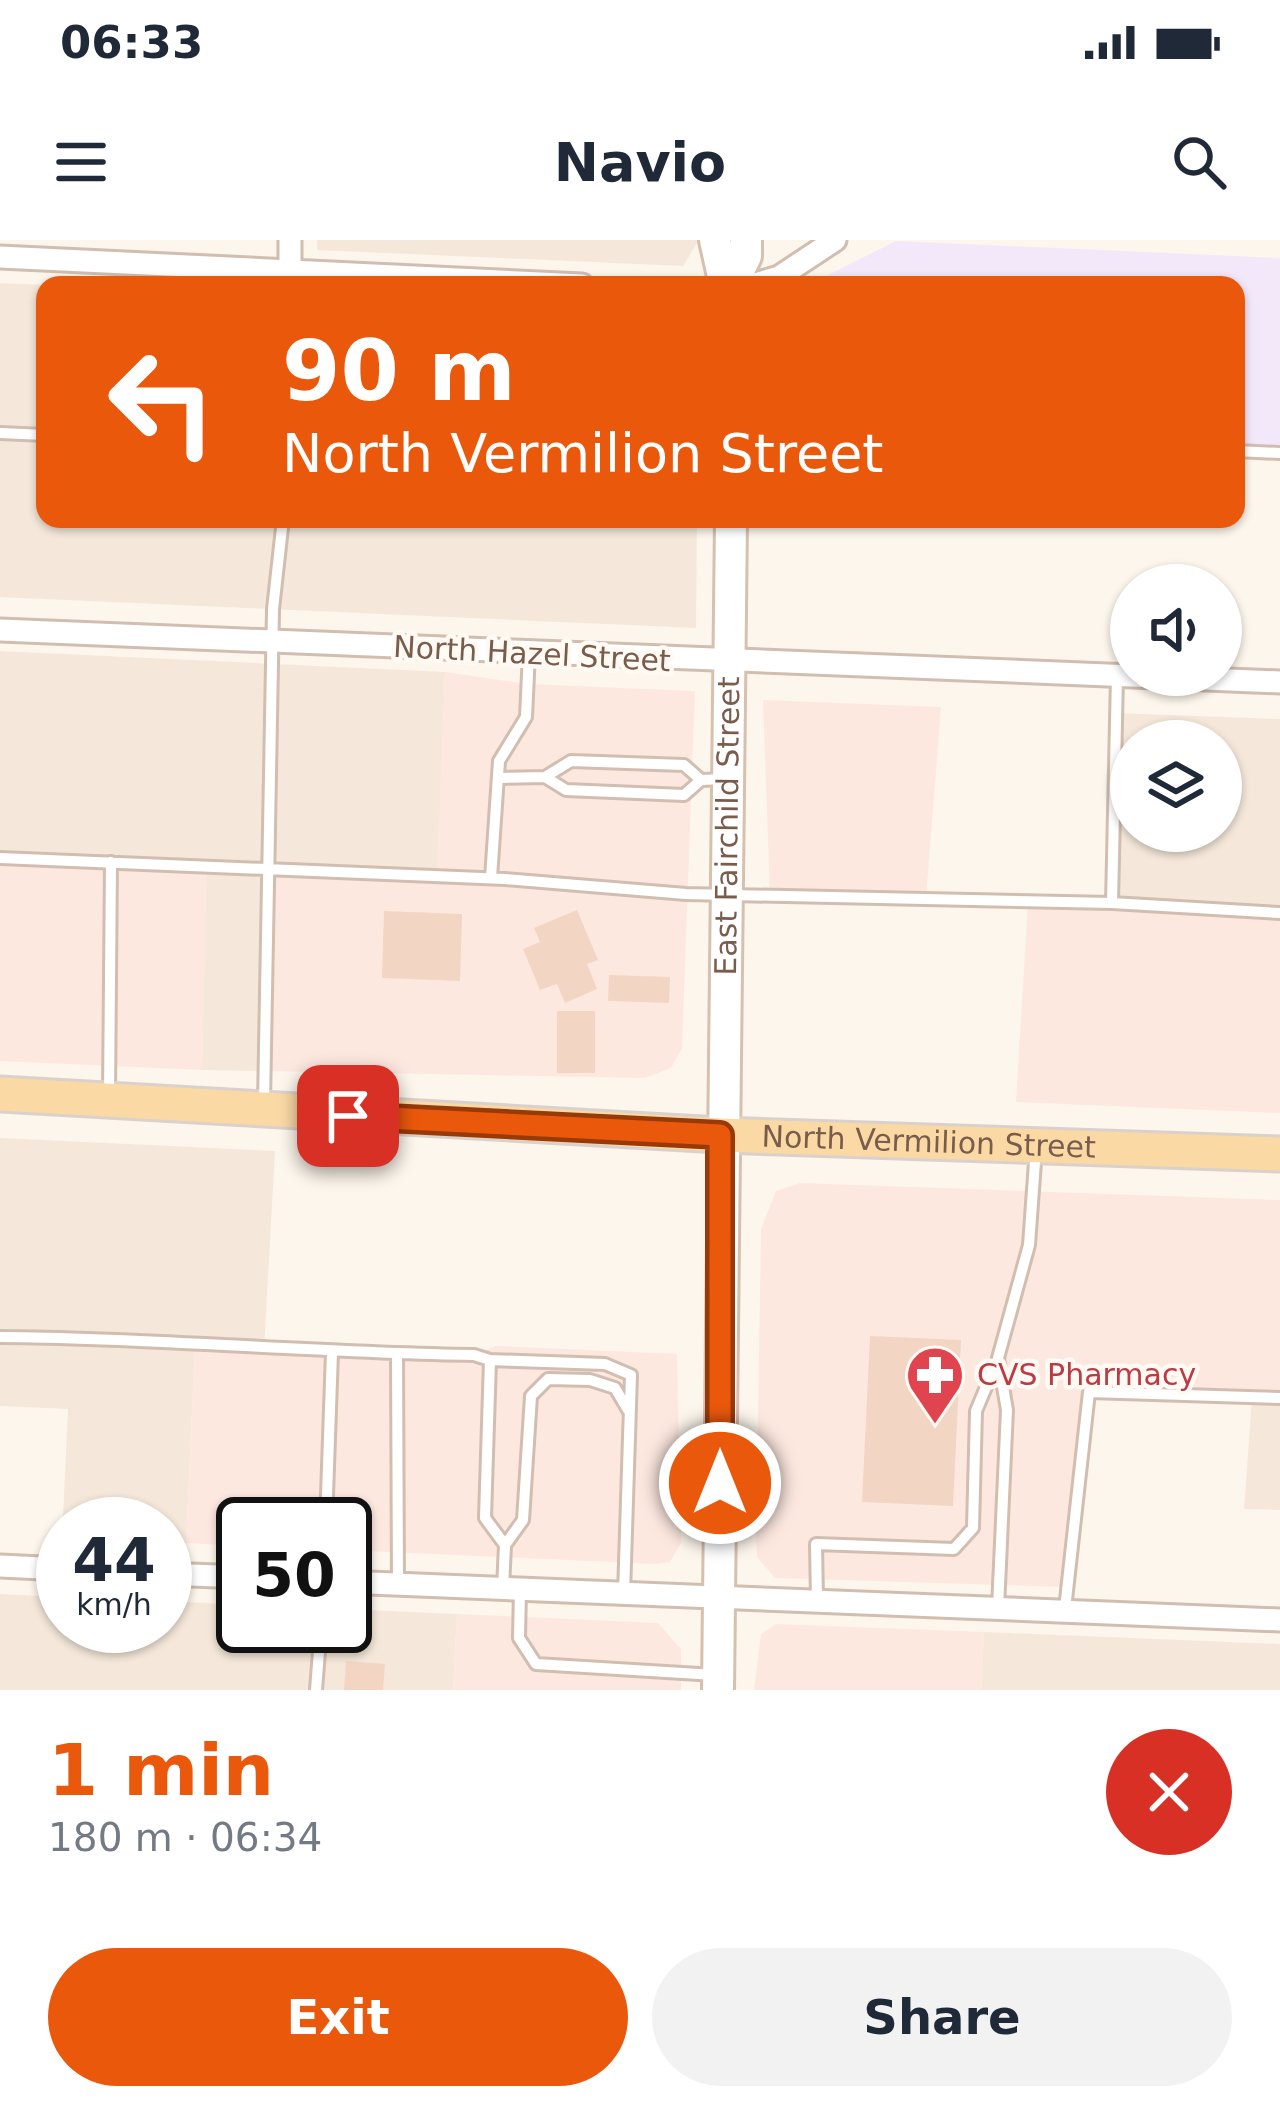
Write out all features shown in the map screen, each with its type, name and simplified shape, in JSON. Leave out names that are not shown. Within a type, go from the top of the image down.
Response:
[{"type":"main road","name":"North Vermilion Street","points":[[0,1094],[720,1135],[1280,1154]]},
{"type":"street","points":[[290,240],[290,276]]},
{"type":"street","points":[[716,240],[726,276]]},
{"type":"street","points":[[734,276],[746,256],[746,240]]},
{"type":"street","points":[[781,276],[835,240]]},
{"type":"street","points":[[0,257],[262,276]]},
{"type":"street","name":"East Fairchild Street","points":[[718,1682],[724,895],[714,780],[729,663],[731,528]]},
{"type":"street","name":"North Hazel Street","points":[[0,630],[1110,677]]},
{"type":"street","name":"North Hazel Street","points":[[1242,681],[1280,682]]},
{"type":"street","points":[[0,1566],[36,1568]]},
{"type":"street","points":[[372,1583],[1280,1620]]},
{"type":"lane","points":[[0,433],[36,435]]},
{"type":"lane","points":[[1245,452],[1280,453]]},
{"type":"lane","points":[[263,1112],[272,868],[272,642],[282,528]]},
{"type":"lane","points":[[491,878],[499,761],[526,717],[529,653]]},
{"type":"lane","points":[[1112,903],[1117,696]]},
{"type":"lane","points":[[498,778],[545,777],[572,761],[684,766],[714,780]]},
{"type":"lane","points":[[545,777],[566,790],[684,795],[714,780]]},
{"type":"lane","points":[[0,858],[491,878],[724,895],[1112,903],[1280,913]]},
{"type":"lane","points":[[109,1099],[111,862]]},
{"type":"lane","points":[[817,1600],[816,1544],[954,1550],[974,1528],[976,1412],[998,1358],[1029,1245],[1036,1144]]},
{"type":"lane","points":[[0,1337],[62,1335],[605,1364],[631,1376],[624,1594]]},
{"type":"lane","points":[[327,1497],[332,1352]]},
{"type":"lane","points":[[397,1354],[398,1584]]},
{"type":"lane","points":[[998,1358],[1006,1410],[998,1608]]},
{"type":"lane","points":[[490,1360],[485,1518],[505,1545],[519,1638],[536,1664],[718,1682]]},
{"type":"lane","points":[[505,1545],[523,1520],[531,1396],[548,1379],[590,1380],[615,1388],[630,1413]]},
{"type":"lane","points":[[1065,1609],[1088,1392],[1280,1398]]},
{"type":"lane","points":[[316,1690],[318,1653]]},
{"type":"shaded area","points":[[317,240],[699,240],[683,266],[317,250]]},
{"type":"shaded area","points":[[896,241],[1280,258],[1280,453],[1245,451],[1245,276],[826,276]]},
{"type":"shaded area","points":[[0,283],[36,284],[36,528],[697,528],[696,628],[0,597]]},
{"type":"shaded area","points":[[0,651],[445,672],[438,876],[260,1071],[202,1070],[206,866],[0,858]]},
{"type":"shaded area","points":[[445,672],[528,684],[695,691],[682,1048],[671,1068],[645,1078],[260,1071],[263,868],[437,875]]},
{"type":"shaded area","points":[[763,700],[941,707],[926,898],[770,896]]},
{"type":"shaded area","points":[[1115,713],[1280,719],[1280,913],[1112,903],[1113,852],[1242,852],[1242,720],[1115,720]]},
{"type":"shaded area","points":[[0,858],[207,866],[202,1070],[0,1061]]},
{"type":"shaded area","points":[[1028,901],[1280,913],[1280,1113],[1016,1102]]},
{"type":"shaded area","points":[[0,1138],[275,1151],[264,1349],[195,1345],[188,1497],[64,1497],[68,1409],[0,1406]]},
{"type":"shaded area","points":[[800,1183],[1280,1200],[1280,1398],[1089,1392],[1067,1587],[775,1578],[757,1557],[756,1542],[761,1229],[776,1191]]},
{"type":"shaded area","points":[[195,1344],[473,1355],[496,1346],[677,1354],[681,1543],[670,1562],[372,1551],[372,1497],[216,1497],[216,1545],[192,1543],[192,1497],[188,1497]]},
{"type":"shaded area","points":[[1252,1397],[1280,1398],[1280,1510],[1244,1509]]},
{"type":"shaded area","points":[[0,1594],[36,1596],[36,1653],[192,1653],[192,1602],[216,1604],[216,1653],[372,1653],[372,1610],[457,1614],[453,1690],[0,1690]]},
{"type":"shaded area","points":[[457,1614],[658,1623],[681,1649],[681,1690],[453,1690]]},
{"type":"shaded area","points":[[776,1624],[984,1632],[981,1690],[754,1690],[761,1634]]},
{"type":"shaded area","points":[[984,1632],[1280,1644],[1280,1690],[981,1690]]},
{"type":"building","points":[[577,910],[598,960],[587,964],[597,989],[565,1003],[557,984],[540,990],[523,949],[540,942],[534,928]]},
{"type":"building","points":[[384,911],[462,914],[460,981],[382,978]]},
{"type":"building","points":[[609,975],[670,977],[669,1003],[608,1001]]},
{"type":"building","points":[[557,1011],[595,1011],[595,1073],[557,1073]]},
{"type":"building","points":[[870,1336],[961,1340],[953,1506],[862,1502]]},
{"type":"building","points":[[346,1661],[385,1664],[383,1690],[344,1690]]},
{"type":"place","name":"CVS Pharmacy","points":[[935,1426]]},
{"type":"route","points":[[348,1116],[720,1135],[720,1483]]}]
